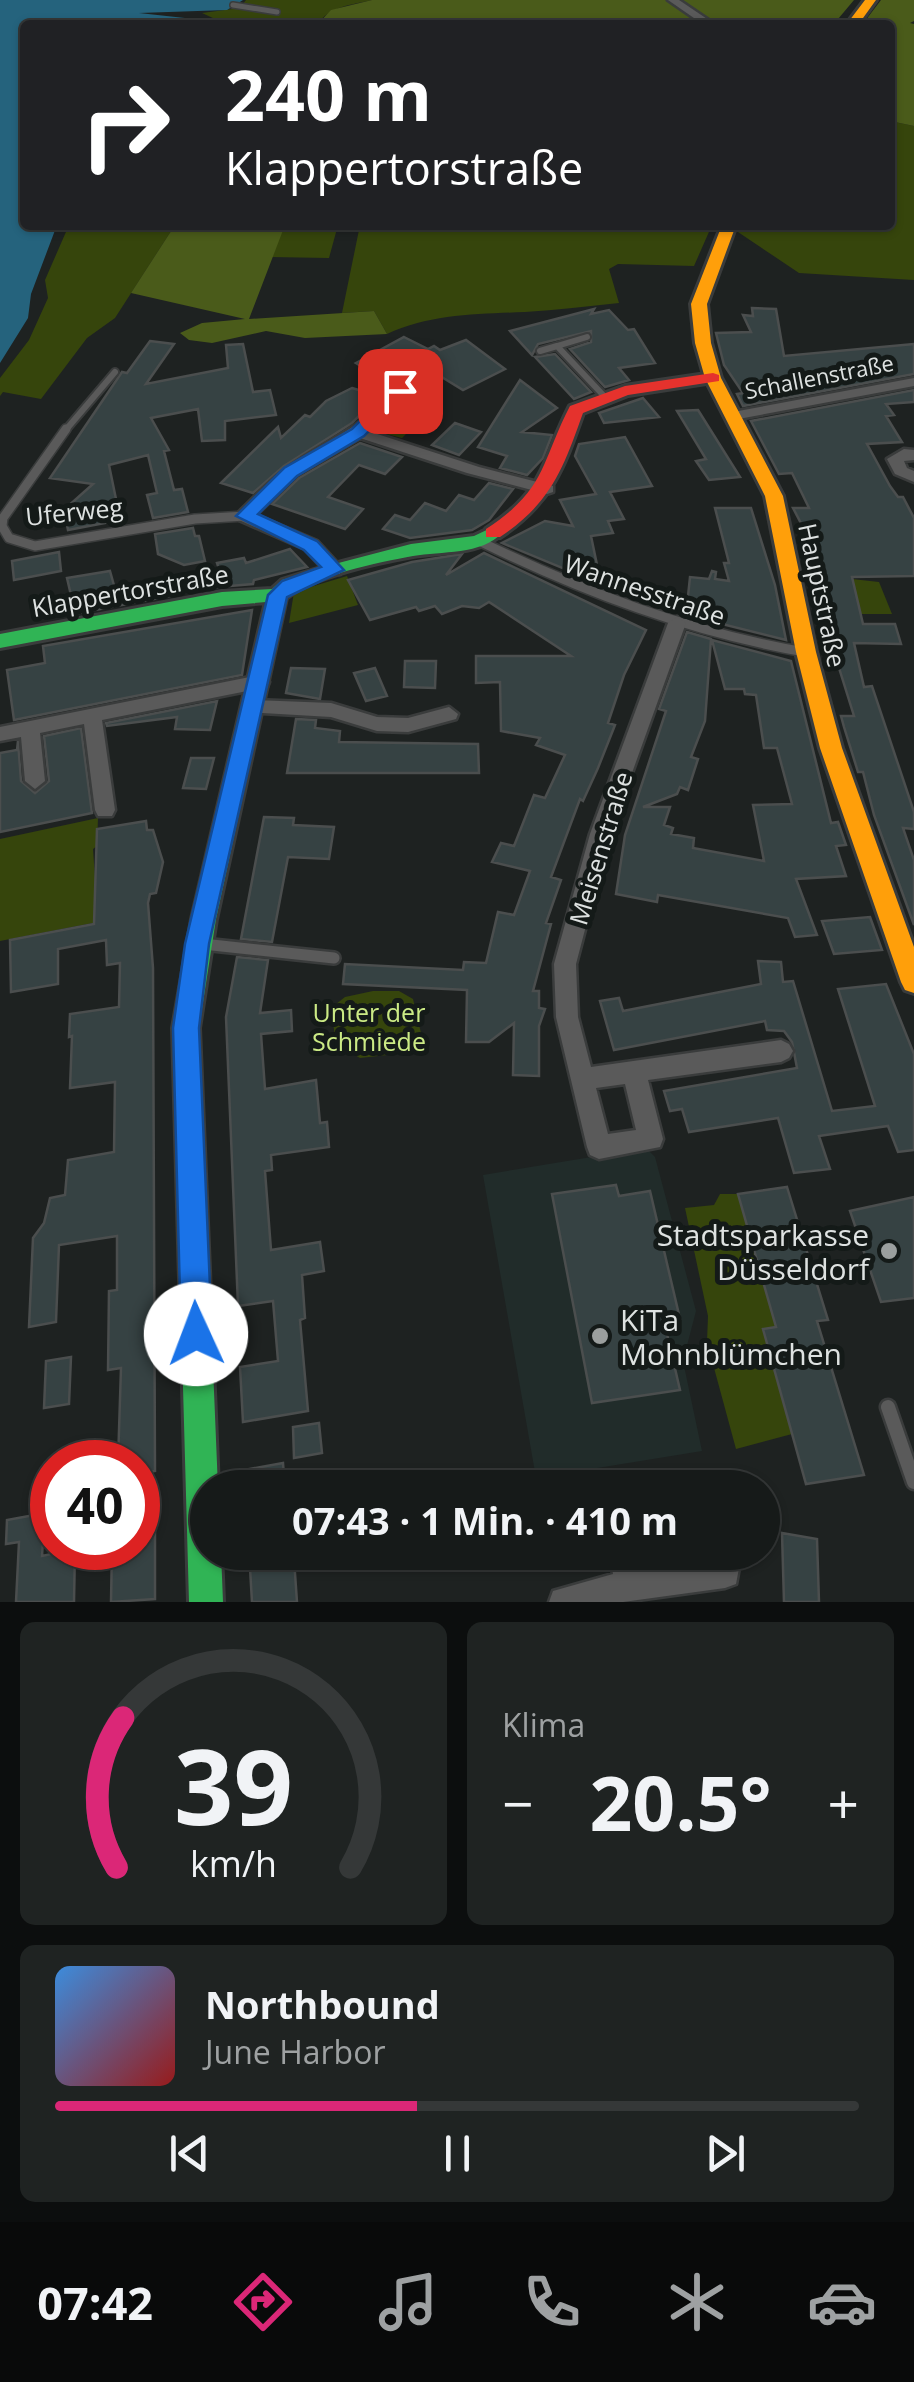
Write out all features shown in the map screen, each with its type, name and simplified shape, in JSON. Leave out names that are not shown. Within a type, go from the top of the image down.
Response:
[{"type":"street","points":[[673,0],[703,20]]},
{"type":"street","points":[[856,20],[871,0]]},
{"type":"street","name":"Hauptstraße","points":[[727,230],[699,304],[704,343],[714,378],[774,496],[806,652],[849,807],[905,938],[914,982]]},
{"type":"street","points":[[245,516],[290,472],[358,432],[400,391],[406,378]]},
{"type":"street","points":[[604,396],[714,378]]},
{"type":"street","name":"Schallenstraße","points":[[733,416],[914,382]]},
{"type":"street","name":"Klappertorstraße","points":[[0,642],[222,599],[278,595],[289,585],[334,570],[410,550],[479,541],[516,519],[547,489],[576,410],[604,396]]},
{"type":"street","points":[[358,432],[473,470],[547,489]]},
{"type":"street","points":[[914,455],[904,454],[895,460],[901,471],[914,477]]},
{"type":"street","name":"Uferweg","points":[[245,516],[311,545],[334,570]]},
{"type":"street","points":[[206,1602],[186,1028],[197,944],[278,595]]},
{"type":"street","name":"Meisenstraße","points":[[634,1072],[651,1138],[599,1148],[567,1018],[565,964],[600,834],[678,623]]},
{"type":"street","points":[[0,734],[260,682]]},
{"type":"street","points":[[254,708],[331,710],[377,724],[408,725],[449,714]]},
{"type":"street","points":[[92,716],[106,810]]},
{"type":"street","points":[[30,728],[35,781]]},
{"type":"street","points":[[581,1079],[782,1051]]},
{"type":"street","points":[[627,1570],[630,1586]]},
{"type":"street","points":[[564,1602],[726,1570]]},
{"type":"lane","points":[[234,4],[277,12]]},
{"type":"lane","points":[[540,351],[587,337]]},
{"type":"lane","points":[[557,346],[604,396]]},
{"type":"lane","name":"Uferweg","points":[[115,372],[80,409],[3,518],[2,526],[9,538],[34,546],[195,519],[245,516]]},
{"type":"lane","name":"Wannesstraße","points":[[479,541],[558,582],[678,623],[742,642],[806,652]]},
{"type":"lane","points":[[197,944],[334,958]]},
{"type":"lane","points":[[888,1407],[914,1482]]},
{"type":"shaded area","name":"KiTa Mohnblümchen","points":[[646,1148],[655,1157],[696,1311],[683,1361],[702,1451],[585,1470],[535,1470],[483,1175]]},
{"type":"green space","points":[[246,0],[372,0],[334,10],[321,20],[217,20],[202,13],[240,8]]},
{"type":"green space","points":[[372,0],[854,0],[837,20],[322,20],[331,10]]},
{"type":"green space","points":[[881,0],[914,0],[914,21],[910,23],[914,24],[914,126],[895,122],[895,20],[866,20]]},
{"type":"green space","points":[[895,122],[914,126],[914,280],[799,273],[735,230],[895,230]]},
{"type":"green space","points":[[67,230],[172,230],[115,318],[87,338],[41,399],[3,392],[0,396],[0,378],[29,340],[48,298],[45,280]]},
{"type":"green space","points":[[172,230],[283,230],[249,319],[374,311],[387,334],[305,338],[266,331],[212,343],[189,340],[180,333],[202,323],[245,319],[131,293]]},
{"type":"green space","points":[[283,230],[337,230],[329,258],[270,257]]},
{"type":"green space","points":[[359,230],[710,230],[694,266],[618,264],[609,269],[619,303],[455,316],[420,322],[387,334],[374,311],[342,313]]},
{"type":"green space","points":[[400,396],[431,409],[402,438],[367,429]]},
{"type":"green space","points":[[347,576],[358,605],[289,623],[294,592]]},
{"type":"green space","points":[[852,579],[879,582],[892,614],[861,614]]},
{"type":"green space","points":[[98,818],[97,846],[93,849],[98,922],[0,941],[0,839]]},
{"type":"green space","name":"Unter der Schmiede","points":[[399,991],[413,999],[421,1033],[403,1037],[405,1053],[360,1058],[336,1044],[331,1008],[345,997]]},
{"type":"green space","points":[[720,1194],[738,1194],[776,1327],[763,1330],[792,1434],[736,1449],[707,1342],[708,1316],[685,1208],[714,1205]]},
{"type":"water","points":[[0,0],[243,0],[227,10],[139,13],[196,20],[20,20],[20,230],[55,230],[31,294],[28,318],[0,363]]},
{"type":"building","points":[[752,308],[776,309],[784,356],[914,344],[914,374],[743,406],[737,394],[743,393],[724,365],[716,333],[751,332],[743,315],[753,316]]},
{"type":"building","points":[[594,309],[591,314],[609,310],[628,330],[634,329],[655,363],[619,368],[629,380],[605,387],[570,349],[591,342],[591,331],[538,344],[532,355],[510,331]]},
{"type":"building","points":[[404,337],[428,349],[434,346],[440,350],[466,340],[505,369],[463,390],[422,365],[416,368],[402,360],[374,374],[356,363]]},
{"type":"building","points":[[150,341],[174,344],[146,384],[228,368],[226,345],[243,344],[253,392],[270,390],[276,415],[225,421],[225,440],[202,441],[198,409],[151,418],[169,450],[164,451],[174,490],[182,489],[188,512],[153,518],[147,495],[157,493],[148,455],[109,465],[117,504],[104,506],[105,523],[68,530],[66,520],[57,516],[93,484],[50,478],[122,372],[127,373]]},
{"type":"building","points":[[555,354],[591,392],[574,399],[535,357]]},
{"type":"building","points":[[520,380],[557,408],[522,432],[552,435],[543,458],[527,475],[500,468],[507,456],[478,447]]},
{"type":"building","points":[[352,388],[379,396],[352,423],[284,466],[253,493],[221,483],[278,427],[281,438],[305,415],[310,417],[326,401]]},
{"type":"building","points":[[914,390],[914,402],[886,404],[894,415],[886,416],[902,442],[867,444],[890,486],[898,497],[903,497],[914,518],[914,576],[852,577],[863,624],[895,624],[901,644],[854,643],[864,687],[872,686],[914,812],[914,829],[903,828],[914,860],[914,925],[841,716],[854,716],[839,668],[832,668],[802,535],[806,533],[793,508],[809,508],[792,473],[779,474],[751,421]]},
{"type":"building","points":[[643,398],[659,417],[604,423],[599,413]]},
{"type":"building","points":[[698,410],[740,477],[709,480],[696,461],[706,459],[677,411]]},
{"type":"building","points":[[455,423],[481,432],[459,455],[432,445]]},
{"type":"building","points":[[625,437],[652,486],[610,492],[624,519],[608,521],[613,533],[591,536],[601,584],[502,543],[545,521],[573,526],[560,500],[596,494],[575,456],[579,444]]},
{"type":"building","points":[[360,443],[402,457],[385,474],[359,465],[328,497],[363,509],[345,529],[272,504],[299,478]]},
{"type":"building","points":[[489,483],[513,489],[489,520],[472,530],[410,538],[383,529],[395,515],[410,520],[425,503],[446,511],[459,495],[474,500]]},
{"type":"building","points":[[715,508],[751,508],[775,585],[786,640],[686,615],[690,577],[709,579],[712,571],[716,572],[715,579],[729,581],[724,563],[729,563]]},
{"type":"building","points":[[193,528],[205,561],[184,565],[158,554],[155,534]]},
{"type":"building","points":[[290,549],[307,567],[254,580],[253,584],[207,588],[204,577],[220,572],[217,563],[244,558],[246,563]]},
{"type":"building","points":[[59,552],[61,571],[14,580],[12,561]]},
{"type":"building","points":[[484,553],[646,630],[624,675],[608,723],[615,725],[583,801],[580,799],[551,877],[561,880],[546,923],[551,924],[533,991],[539,991],[539,1008],[545,1009],[539,1026],[539,1076],[513,1075],[514,1023],[489,1042],[466,1042],[467,990],[343,984],[345,964],[463,970],[464,962],[486,963],[498,912],[514,915],[530,871],[492,862],[501,843],[514,846],[534,795],[545,798],[565,755],[536,745],[540,738],[501,731],[500,682],[476,683],[476,656],[571,656],[489,602],[479,608],[462,606],[442,614],[435,606],[419,611],[416,607],[370,620],[348,580],[412,562],[462,554],[446,575]]},
{"type":"building","points":[[110,571],[115,589],[169,577],[175,595],[79,613],[67,578]]},
{"type":"building","points":[[252,610],[242,675],[14,720],[7,670],[45,663],[43,646]]},
{"type":"building","points":[[687,632],[711,639],[705,721],[691,757],[698,759],[688,790],[680,787],[677,794],[643,807],[670,807],[664,825],[673,828],[671,834],[694,838],[693,848],[764,861],[753,805],[792,804],[777,748],[764,748],[756,695],[745,694],[744,689],[725,689],[712,640],[791,661],[831,823],[838,822],[846,845],[836,846],[846,876],[796,879],[817,935],[795,937],[788,918],[658,895],[657,902],[616,894],[625,835],[666,711],[659,709]]},
{"type":"building","points":[[405,661],[436,661],[435,688],[404,687]]},
{"type":"building","points":[[291,668],[325,669],[320,699],[286,693]]},
{"type":"building","points":[[375,668],[387,696],[366,701],[354,673]]},
{"type":"building","points":[[217,701],[210,730],[175,729],[177,717],[107,726],[106,723]]},
{"type":"building","points":[[296,719],[316,720],[315,728],[340,731],[339,742],[478,744],[479,773],[287,773]]},
{"type":"building","points":[[81,728],[92,813],[0,832],[0,753],[17,750],[18,741],[21,781],[35,793],[49,781],[44,736]]},
{"type":"building","points":[[191,758],[214,758],[206,789],[183,788]]},
{"type":"building","points":[[264,817],[294,818],[293,825],[334,827],[329,859],[288,857],[272,942],[241,939]]},
{"type":"building","points":[[146,821],[147,830],[153,830],[163,862],[156,893],[150,894],[148,903],[153,968],[155,1440],[119,1440],[121,1368],[108,1370],[109,1291],[117,1290],[117,1236],[59,1245],[56,1322],[29,1327],[33,1238],[44,1223],[50,1198],[65,1195],[68,1160],[114,1152],[115,1082],[70,1088],[72,1036],[69,1037],[70,1014],[119,1007],[120,963],[107,965],[106,940],[58,949],[58,984],[11,992],[10,940],[94,924],[97,829]]},
{"type":"building","points":[[870,917],[882,950],[834,954],[822,921]]},
{"type":"building","points":[[237,957],[268,960],[260,1013],[291,1010],[292,1031],[261,1034],[265,1089],[316,1080],[320,1123],[327,1122],[329,1147],[271,1155],[272,1170],[265,1171],[271,1250],[320,1242],[324,1271],[302,1275],[305,1318],[300,1320],[308,1411],[243,1422],[240,1367],[278,1361],[273,1301],[238,1306],[226,1017]]},
{"type":"building","points":[[758,961],[781,962],[783,982],[793,981],[832,1111],[875,1106],[838,989],[886,984],[914,1054],[914,1150],[898,1152],[888,1126],[819,1136],[830,1169],[794,1173],[778,1118],[689,1132],[682,1109],[670,1111],[664,1091],[797,1068],[792,1042],[784,1031],[767,1030],[765,1021],[614,1050],[600,1001],[619,998],[623,1011],[761,984]]},
{"type":"building","points":[[616,1185],[619,1196],[650,1191],[680,1319],[664,1321],[680,1390],[592,1403],[552,1194]]},
{"type":"building","points":[[787,1187],[828,1320],[817,1321],[864,1475],[806,1484],[763,1329],[776,1327],[738,1194]]},
{"type":"building","name":"Stadtsparkasse Düsseldorf","points":[[914,1197],[914,1298],[881,1302],[850,1211]]},
{"type":"building","points":[[71,1357],[69,1404],[44,1408],[46,1361]]},
{"type":"building","points":[[319,1423],[322,1453],[294,1458],[293,1427]]},
{"type":"building","points":[[283,1463],[284,1470],[244,1470]]},
{"type":"building","points":[[30,1516],[30,1570],[75,1570],[74,1602],[16,1602],[19,1542],[6,1544],[7,1520]]},
{"type":"building","points":[[782,1533],[817,1539],[819,1602],[784,1602]]},
{"type":"building","points":[[112,1570],[155,1570],[155,1599],[111,1602]]},
{"type":"building","points":[[250,1570],[295,1570],[297,1602],[252,1602]]},
{"type":"traffic: fast","points":[[0,641],[222,599],[277,595],[289,585],[334,570],[411,550],[479,541],[493,533]]},
{"type":"traffic: fast","points":[[206,1602],[186,1028],[204,919],[277,595]]},
{"type":"traffic: slow","points":[[856,20],[871,0]]},
{"type":"traffic: slow","points":[[727,230],[699,304],[703,343],[713,378],[774,496],[806,652],[831,748],[914,982]]},
{"type":"traffic: jam","points":[[493,533],[539,494],[555,466],[576,410],[625,391],[713,378]]},
{"type":"place","name":"Stadtsparkasse Düsseldorf","points":[[889,1251]]},
{"type":"place","name":"KiTa Mohnblümchen","points":[[600,1336]]},
{"type":"route","points":[[196,1334],[186,1028],[197,944],[278,595],[289,585],[334,570],[311,545],[245,516],[290,472],[358,432],[400,391]]}]
